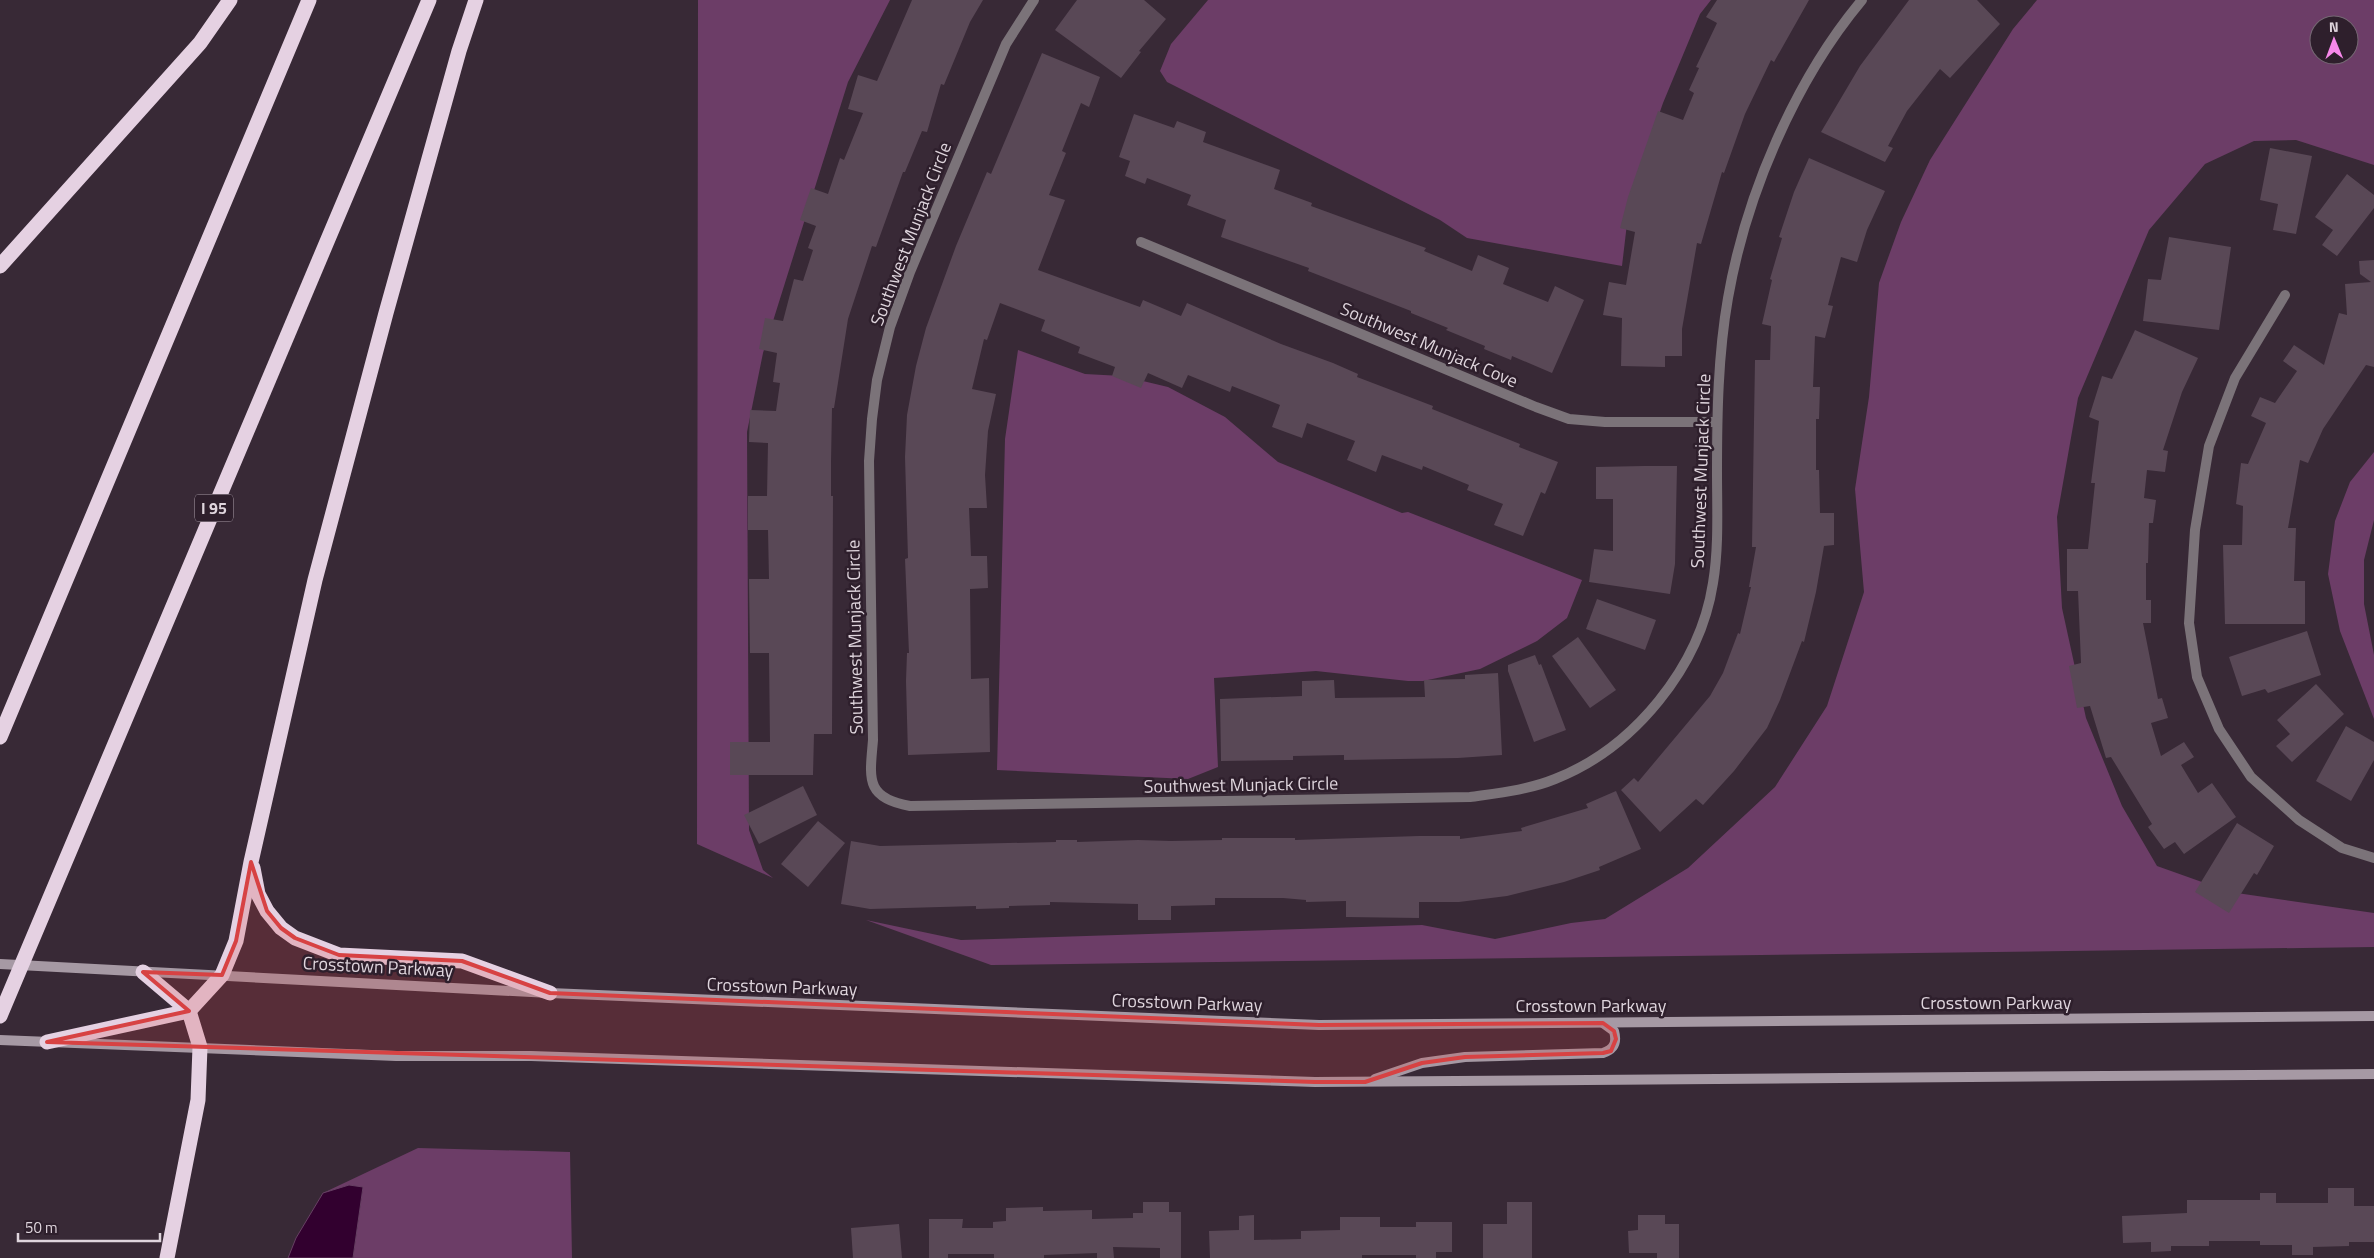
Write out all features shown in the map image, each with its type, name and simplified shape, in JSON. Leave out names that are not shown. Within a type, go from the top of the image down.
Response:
[{"type":"highway","points":[[0,266],[200,43],[230,0]]},
{"type":"highway","points":[[0,737],[309,0]]},
{"type":"highway","name":"I 95","points":[[0,1016],[430,0]]},
{"type":"highway","points":[[47,1042],[188,1011],[222,975],[236,941],[317,571],[459,51],[476,0]]},
{"type":"highway","points":[[252,862],[258,894],[267,911],[280,928],[295,938],[339,955],[462,961],[550,993]]},
{"type":"highway","points":[[143,972],[188,1011],[200,1047],[198,1100],[167,1258]]},
{"type":"main road","name":"Crosstown Parkway","points":[[0,964],[550,993],[1319,1025],[2374,1016]]},
{"type":"main road","points":[[1365,1082],[1422,1063],[1464,1057],[1603,1053],[1611,1050],[1615,1045],[1616,1039],[1614,1031],[1602,1023]]},
{"type":"main road","points":[[0,1040],[396,1056],[532,1056],[1315,1082],[2374,1074]]},
{"type":"street","name":"Southwest Munjack Circle","points":[[1034,0],[1006,44],[910,272],[890,327],[877,380],[872,419],[870,461],[873,740],[870,780],[880,794],[896,804],[910,806],[1470,797],[1507,792],[1554,779],[1597,757],[1634,728],[1665,692],[1687,658],[1702,624],[1713,584],[1718,537],[1717,422],[1721,355],[1728,298],[1740,245],[1757,190],[1783,129],[1811,74],[1862,0]]},
{"type":"street","name":"Southwest Munjack Cove","points":[[1141,242],[1536,407],[1569,419],[1605,422],[1717,422]]},
{"type":"street","points":[[2286,295],[2235,378],[2209,446],[2195,530],[2189,623],[2197,677],[2219,729],[2251,777],[2299,820],[2342,848],[2374,858]]},
{"type":"highlighted area","points":[[251,862],[267,911],[281,928],[295,938],[339,955],[462,961],[550,993],[1319,1025],[1603,1023],[1614,1031],[1616,1039],[1611,1051],[1603,1053],[1465,1057],[1422,1063],[1365,1082],[1315,1082],[47,1042],[189,1011],[143,972],[222,975],[236,941]]},
{"type":"shaded area","points":[[698,0],[890,0],[848,82],[763,353],[747,432],[749,830],[763,870],[773,878],[697,844]]},
{"type":"shaded area","points":[[1208,0],[1711,0],[1700,14],[1663,103],[1630,198],[1622,266],[1467,238],[1440,220],[1167,82],[1160,71],[1171,44]]},
{"type":"shaded area","points":[[2037,0],[2374,0],[2374,165],[2296,140],[2254,141],[2205,164],[2149,230],[2078,398],[2057,517],[2062,608],[2086,718],[2122,806],[2157,866],[2230,892],[2374,913],[2374,947],[991,965],[866,920],[961,940],[1422,925],[1495,939],[1571,923],[1605,919],[1688,868],[1775,787],[1827,706],[1864,592],[1855,489],[1869,397],[1879,283],[1901,222],[1930,160],[2013,29]]},
{"type":"shaded area","points":[[1018,350],[1085,374],[1122,376],[1168,387],[1225,417],[1278,462],[1402,513],[1408,512],[1582,580],[1567,618],[1537,641],[1480,669],[1423,681],[1316,671],[1214,678],[1218,767],[1188,779],[997,770],[1005,439]]},
{"type":"shaded area","points":[[2374,452],[2374,520],[2364,560],[2364,604],[2374,655],[2374,719],[2340,631],[2328,574],[2335,521],[2350,482]]},
{"type":"shaded area","points":[[418,1148],[570,1152],[572,1258],[353,1258],[363,1187],[323,1193]]},
{"type":"shaded area","points":[[349,1185],[363,1187],[353,1258],[288,1258],[296,1238],[323,1193]]},
{"type":"building","points":[[912,0],[983,0],[970,22],[944,85],[941,84],[927,132],[922,131],[905,172],[903,172],[876,247],[872,246],[848,319],[834,408],[832,408],[832,734],[814,734],[813,775],[730,775],[730,742],[770,742],[769,653],[750,653],[749,579],[769,579],[768,530],[748,530],[748,496],[767,496],[768,443],[749,442],[750,410],[776,411],[780,383],[773,382],[777,353],[759,349],[765,318],[783,321],[794,279],[803,281],[813,250],[808,248],[816,226],[800,220],[811,188],[828,194],[840,158],[844,160],[863,113],[848,109],[858,75],[877,81]]},
{"type":"building","points":[[1077,0],[1144,0],[1166,19],[1139,51],[1141,52],[1121,78],[1055,30]]},
{"type":"building","points":[[1717,0],[1809,0],[1774,62],[1771,60],[1745,114],[1724,173],[1722,172],[1701,244],[1697,243],[1682,329],[1682,356],[1665,356],[1665,367],[1621,366],[1622,318],[1603,315],[1609,282],[1626,285],[1635,232],[1620,228],[1628,197],[1658,111],[1683,120],[1694,93],[1689,90],[1699,68],[1696,67],[1717,23],[1706,17]]},
{"type":"building","points":[[1909,0],[1977,0],[2000,24],[1950,78],[1940,69],[1907,111],[1888,146],[1893,148],[1885,162],[1821,132],[1860,66]]},
{"type":"building","points":[[1042,53],[1100,77],[1089,107],[1081,103],[1062,151],[1066,153],[1049,195],[1065,200],[1038,270],[1140,307],[1143,300],[1181,316],[1187,303],[1281,344],[1333,363],[1358,374],[1357,377],[1433,406],[1432,409],[1520,444],[1519,447],[1558,462],[1545,494],[1541,492],[1523,536],[1494,525],[1503,504],[1467,490],[1469,485],[1423,466],[1422,470],[1382,455],[1376,472],[1347,460],[1355,441],[1307,423],[1302,438],[1272,427],[1280,405],[1232,386],[1230,392],[1188,375],[1182,388],[1148,373],[1141,388],[1112,376],[1115,367],[1078,353],[1080,347],[1041,331],[1045,320],[1000,303],[987,340],[984,339],[972,389],[996,394],[988,431],[985,475],[987,508],[969,508],[971,556],[987,556],[988,588],[970,589],[971,679],[989,678],[990,752],[908,755],[906,681],[907,653],[909,653],[905,559],[908,558],[905,457],[907,415],[916,366],[926,328],[956,246],[987,172],[991,174]]},
{"type":"building","points":[[1134,114],[1174,128],[1177,121],[1206,132],[1203,142],[1280,170],[1274,189],[1312,203],[1311,206],[1426,248],[1424,251],[1472,271],[1478,255],[1509,268],[1503,284],[1548,302],[1555,286],[1584,300],[1552,373],[1512,356],[1511,360],[1484,349],[1485,346],[1446,330],[1448,328],[1411,313],[1411,311],[1308,271],[1309,268],[1221,237],[1226,220],[1187,205],[1191,195],[1147,178],[1145,184],[1125,176],[1130,161],[1119,157]]},
{"type":"building","points":[[2270,148],[2312,156],[2296,234],[2273,230],[2278,204],[2260,200]]},
{"type":"building","points":[[1809,158],[1885,191],[1867,230],[1857,262],[1841,257],[1828,305],[1833,306],[1825,338],[1815,336],[1813,387],[1820,387],[1819,419],[1816,419],[1816,470],[1819,470],[1820,513],[1834,513],[1834,545],[1824,546],[1816,592],[1804,642],[1802,641],[1780,700],[1767,728],[1734,771],[1703,805],[1696,799],[1660,832],[1621,790],[1634,778],[1638,782],[1710,696],[1723,673],[1738,633],[1740,634],[1751,587],[1749,587],[1756,547],[1752,547],[1755,360],[1770,360],[1771,326],[1762,324],[1772,280],[1770,279],[1782,238],[1779,237],[1794,192]]},
{"type":"building","points":[[2347,174],[2374,195],[2374,208],[2337,256],[2322,245],[2333,230],[2315,217]]},
{"type":"building","points":[[2169,237],[2231,247],[2219,330],[2143,321],[2148,279],[2161,280]]},
{"type":"building","points":[[2374,260],[2374,367],[2366,365],[2323,429],[2308,463],[2300,460],[2288,528],[2296,528],[2294,581],[2305,581],[2305,624],[2225,624],[2223,545],[2242,545],[2243,506],[2236,504],[2241,463],[2248,464],[2266,423],[2251,416],[2260,397],[2275,403],[2297,371],[2283,361],[2294,345],[2324,365],[2339,313],[2347,315],[2345,284],[2371,282],[2360,274],[2359,261]]},
{"type":"building","points":[[2135,330],[2198,358],[2182,392],[2163,450],[2168,451],[2165,472],[2147,470],[2144,498],[2156,500],[2153,523],[2149,523],[2148,563],[2146,563],[2146,600],[2151,600],[2151,623],[2143,623],[2158,699],[2162,698],[2168,718],[2151,723],[2161,756],[2184,742],[2194,757],[2181,765],[2198,793],[2212,783],[2236,817],[2184,854],[2175,842],[2164,849],[2148,827],[2152,824],[2111,757],[2106,758],[2090,706],[2077,708],[2069,666],[2081,663],[2078,591],[2067,591],[2067,549],[2088,549],[2095,483],[2091,483],[2099,421],[2089,417],[2102,376],[2112,379]]},
{"type":"building","points":[[1677,466],[1675,564],[1670,594],[1589,582],[1594,549],[1613,551],[1613,499],[1596,499],[1596,467]]},
{"type":"building","points":[[1597,599],[1656,620],[1645,650],[1586,629]]},
{"type":"building","points":[[2307,631],[2321,675],[2268,693],[2265,689],[2242,696],[2229,657]]},
{"type":"building","points":[[1578,637],[1616,690],[1590,708],[1552,656]]},
{"type":"building","points":[[1535,655],[1539,665],[1541,664],[1566,730],[1534,742],[1508,671],[1508,665]]},
{"type":"building","points":[[1498,673],[1502,755],[1458,758],[1344,760],[1344,755],[1293,756],[1293,760],[1221,761],[1220,699],[1302,696],[1302,681],[1334,680],[1335,698],[1425,697],[1424,680],[1465,679],[1465,675]]},
{"type":"building","points":[[2316,684],[2344,714],[2292,762],[2276,746],[2290,734],[2277,720]]},
{"type":"building","points":[[2346,726],[2374,742],[2374,760],[2351,801],[2316,781]]},
{"type":"building","points":[[803,786],[817,815],[759,844],[744,815]]},
{"type":"building","points":[[1616,791],[1641,849],[1599,867],[1600,870],[1564,882],[1507,896],[1459,902],[1419,902],[1419,918],[1346,917],[1346,901],[1306,902],[1306,900],[1283,898],[1215,898],[1215,905],[1171,906],[1171,920],[1138,920],[1138,904],[1050,902],[1050,905],[1009,906],[1009,908],[976,909],[976,906],[870,909],[841,904],[851,841],[880,846],[1056,842],[1056,840],[1077,840],[1077,842],[1295,838],[1295,840],[1419,836],[1460,836],[1460,839],[1522,831],[1521,828],[1588,808],[1586,804]]},
{"type":"building","points":[[818,821],[845,843],[808,887],[781,864]]},
{"type":"building","points":[[2237,823],[2274,846],[2257,875],[2254,873],[2229,913],[2195,892]]},
{"type":"building","points":[[2328,1188],[2354,1188],[2354,1206],[2374,1206],[2374,1242],[2349,1242],[2349,1246],[2313,1247],[2313,1255],[2292,1255],[2292,1245],[2260,1245],[2260,1241],[2209,1241],[2209,1246],[2171,1246],[2171,1251],[2151,1252],[2151,1242],[2123,1243],[2122,1216],[2187,1213],[2187,1200],[2260,1200],[2260,1193],[2276,1193],[2276,1203],[2328,1203]]},
{"type":"building","points":[[1143,1202],[1169,1202],[1169,1212],[1181,1212],[1181,1258],[1160,1258],[1160,1248],[1113,1247],[1114,1258],[1097,1258],[1097,1253],[1044,1255],[1044,1258],[994,1258],[994,1254],[948,1254],[948,1258],[929,1258],[929,1219],[963,1219],[962,1228],[993,1228],[993,1222],[1006,1221],[1006,1208],[1043,1207],[1043,1211],[1092,1210],[1092,1219],[1133,1218],[1133,1213],[1143,1213]]},
{"type":"building","points":[[1507,1202],[1532,1202],[1532,1258],[1483,1258],[1483,1224],[1507,1224]]},
{"type":"building","points":[[1254,1215],[1254,1240],[1301,1239],[1301,1231],[1340,1230],[1340,1217],[1380,1217],[1380,1227],[1416,1227],[1416,1222],[1452,1222],[1452,1252],[1436,1252],[1436,1258],[1416,1258],[1416,1255],[1362,1255],[1362,1258],[1210,1258],[1209,1231],[1239,1230],[1239,1216]]},
{"type":"building","points":[[1638,1215],[1665,1215],[1665,1224],[1679,1224],[1679,1258],[1657,1258],[1657,1253],[1629,1253],[1628,1231],[1638,1230]]},
{"type":"building","points":[[899,1224],[902,1258],[853,1258],[851,1228]]}]
